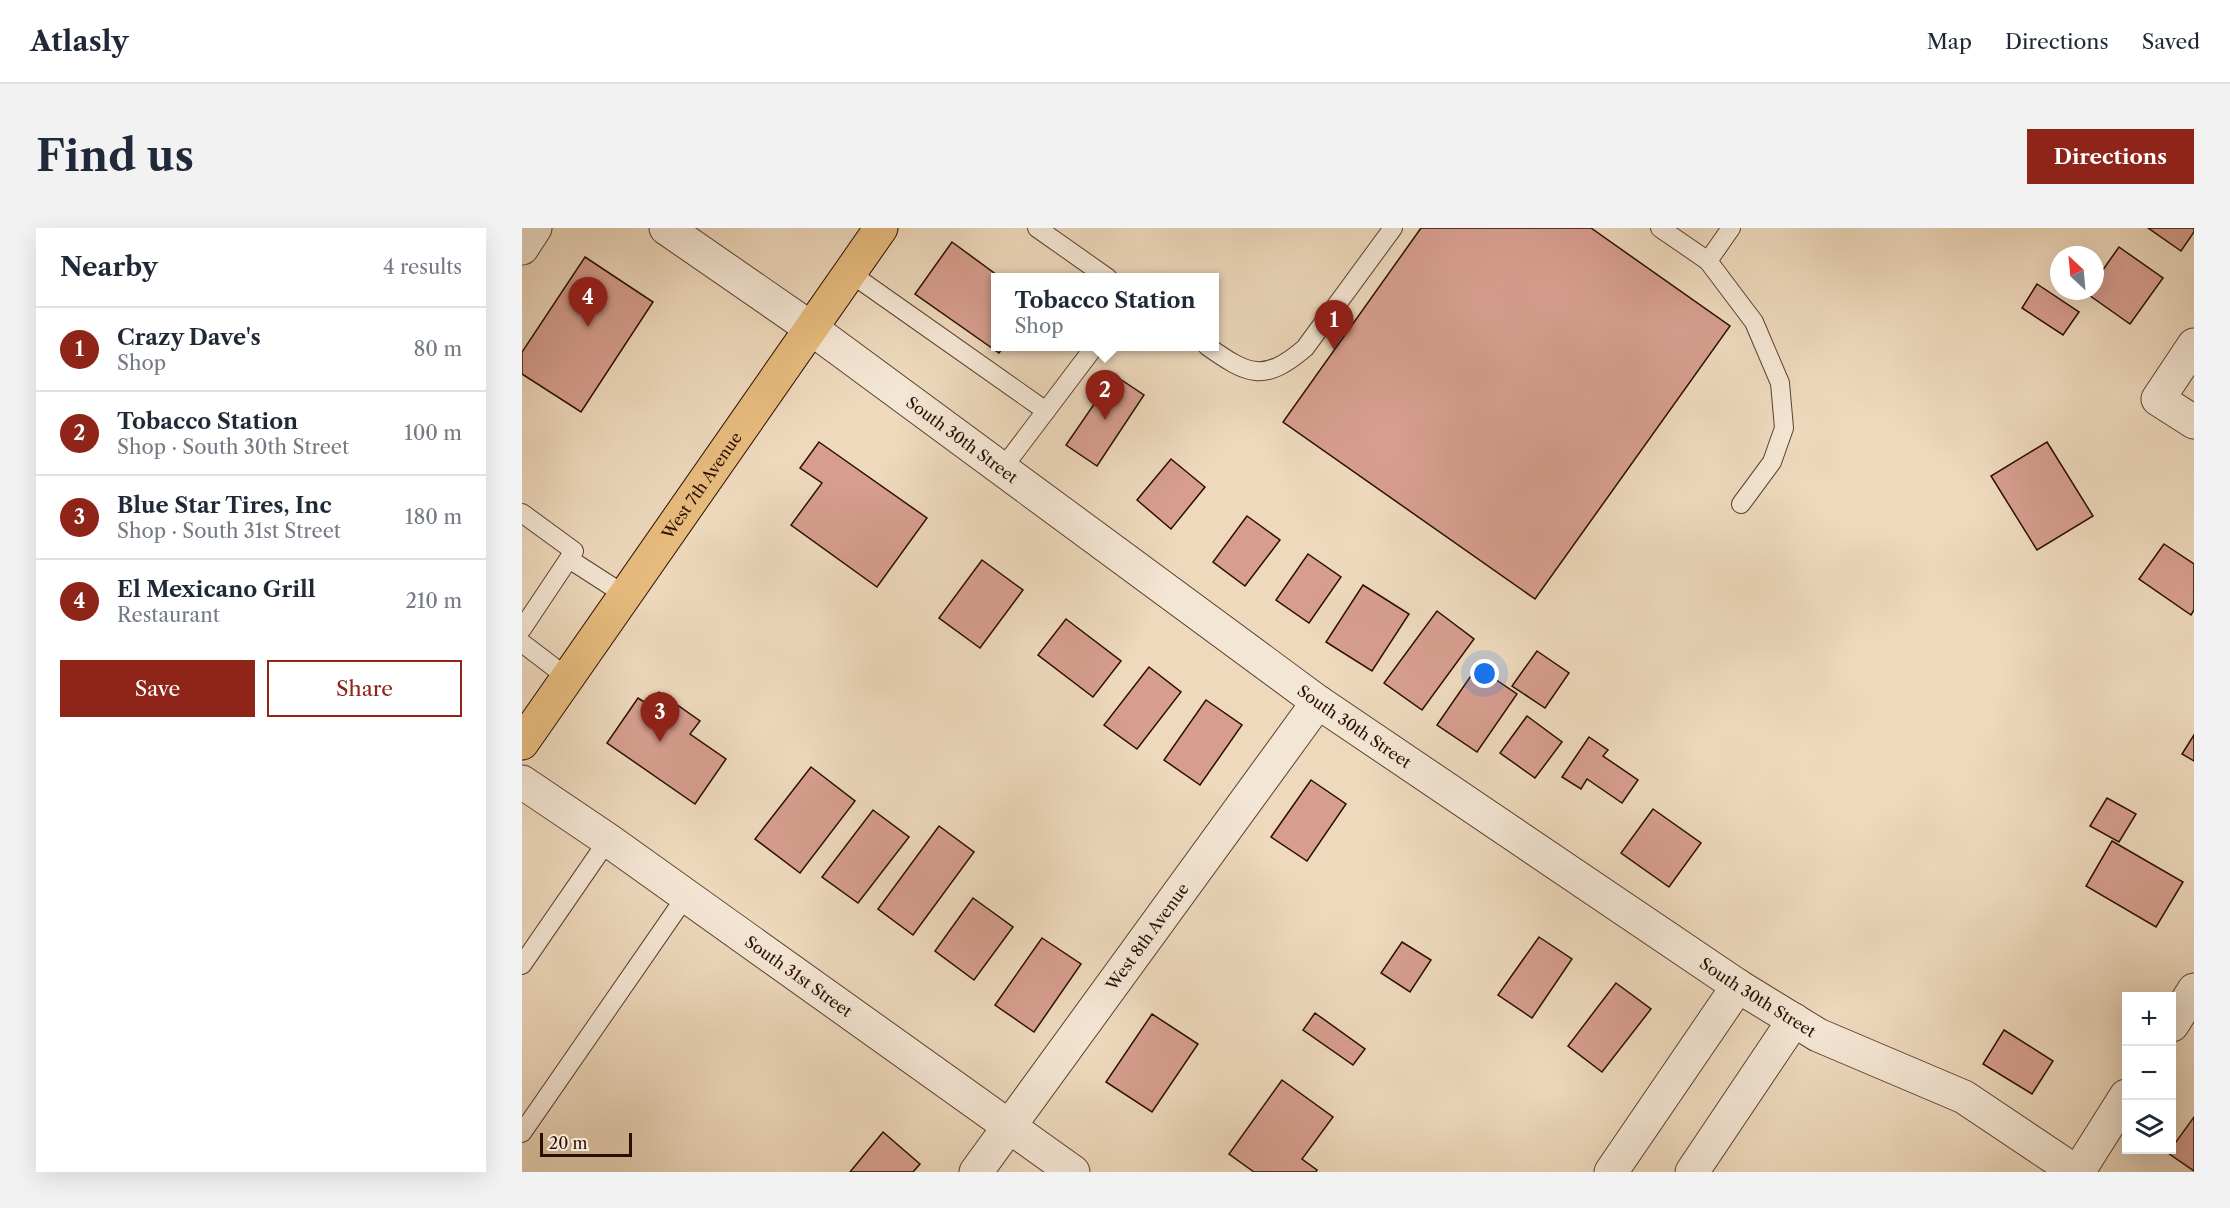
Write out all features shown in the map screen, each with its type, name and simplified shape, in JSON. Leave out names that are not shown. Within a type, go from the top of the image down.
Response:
[{"type":"main road","name":"West 7th Avenue","points":[[522,743],[881,228]]},
{"type":"street","points":[[522,248],[536,228]]},
{"type":"street","name":"South 30th Street","points":[[666,228],[812,329],[1318,702],[1738,986],[1818,1035],[1964,1096],[2077,1172]]},
{"type":"street","points":[[2194,345],[2158,399],[2194,422]]},
{"type":"street","name":"West 8th Avenue","points":[[976,1172],[1318,702]]},
{"type":"street","name":"South 31st Street","points":[[522,782],[608,840],[1073,1172]]},
{"type":"street","points":[[1611,1172],[1738,986]]},
{"type":"street","points":[[2176,1019],[2194,990]]},
{"type":"street","points":[[1692,1172],[1794,1020]]},
{"type":"street","points":[[2077,1172],[2124,1100]]},
{"type":"lane","points":[[1036,228],[1101,273]]},
{"type":"lane","points":[[1214,351],[1233,364],[1252,372],[1271,369],[1289,362],[1305,348],[1393,228]]},
{"type":"lane","points":[[1660,228],[1708,261],[1754,322],[1780,383],[1784,428],[1772,462],[1741,504]]},
{"type":"lane","points":[[1708,261],[1731,228]]},
{"type":"lane","points":[[850,273],[1046,411]]},
{"type":"lane","points":[[1002,469],[1091,351]]},
{"type":"lane","points":[[522,513],[574,551],[522,629]]},
{"type":"lane","points":[[569,559],[625,595]]},
{"type":"lane","points":[[522,643],[568,678]]},
{"type":"lane","points":[[522,965],[608,840]]},
{"type":"lane","points":[[522,1133],[686,896]]},
{"type":"building","points":[[1421,228],[1591,228],[1730,326],[1535,599],[1283,422]]},
{"type":"building","points":[[2148,228],[2194,228],[2194,232],[2181,251]]},
{"type":"building","points":[[952,242],[994,273],[991,273],[991,347],[915,294]]},
{"type":"building","points":[[2119,247],[2163,278],[2130,324],[2096,300],[2104,300],[2104,268]]},
{"type":"building","points":[[585,257],[653,302],[581,412],[522,374],[522,352]]},
{"type":"building","points":[[2037,284],[2050,293],[2050,300],[2061,300],[2079,312],[2063,335],[2022,308]]},
{"type":"building","points":[[1114,375],[1144,395],[1097,466],[1066,445]]},
{"type":"building","points":[[819,442],[927,518],[877,587],[791,525],[822,483],[800,468]]},
{"type":"building","points":[[2047,442],[2093,516],[2037,550],[1991,476]]},
{"type":"building","points":[[1171,459],[1205,487],[1171,529],[1137,500]]},
{"type":"building","points":[[1247,516],[1280,540],[1245,586],[1213,562]]},
{"type":"building","points":[[2164,544],[2194,564],[2194,610],[2191,615],[2139,579]]},
{"type":"building","points":[[1308,554],[1341,577],[1309,623],[1276,600]]},
{"type":"building","points":[[982,560],[1023,590],[980,648],[939,618]]},
{"type":"building","points":[[1363,585],[1409,614],[1372,671],[1326,642]]},
{"type":"building","points":[[1437,611],[1474,639],[1422,710],[1384,683]]},
{"type":"building","points":[[1066,619],[1121,661],[1093,697],[1038,655]]},
{"type":"building","points":[[1537,651],[1569,673],[1545,708],[1512,686]]},
{"type":"building","points":[[1149,667],[1181,692],[1137,749],[1104,725]]},
{"type":"building","points":[[1477,667],[1517,694],[1477,752],[1437,725]]},
{"type":"building","points":[[659,692],[700,721],[690,734],[726,759],[695,804],[607,743],[638,698],[649,705]]},
{"type":"building","points":[[1206,700],[1242,725],[1200,785],[1164,760]]},
{"type":"building","points":[[1527,716],[1562,742],[1535,778],[1500,753]]},
{"type":"building","points":[[2194,735],[2194,761],[2182,754]]},
{"type":"building","points":[[1589,737],[1608,750],[1603,756],[1638,780],[1622,803],[1587,779],[1581,789],[1562,777]]},
{"type":"building","points":[[811,767],[855,801],[800,873],[755,839]]},
{"type":"building","points":[[1311,780],[1346,804],[1307,861],[1271,837]]},
{"type":"building","points":[[2107,798],[2136,814],[2119,842],[2090,826]]},
{"type":"building","points":[[1653,809],[1701,843],[1669,887],[1621,853]]},
{"type":"building","points":[[873,810],[909,837],[858,903],[822,877]]},
{"type":"building","points":[[939,826],[974,852],[913,935],[878,909]]},
{"type":"building","points":[[2112,841],[2183,882],[2156,927],[2086,886]]},
{"type":"building","points":[[973,898],[1013,927],[974,980],[935,951]]},
{"type":"building","points":[[1539,937],[1572,959],[1532,1018],[1498,995]]},
{"type":"building","points":[[1042,938],[1081,964],[1034,1032],[995,1005]]},
{"type":"building","points":[[1402,942],[1431,960],[1410,992],[1381,973]]},
{"type":"building","points":[[1616,983],[1651,1009],[1602,1072],[1568,1046]]},
{"type":"building","points":[[1315,1013],[1365,1049],[1353,1065],[1303,1030]]},
{"type":"building","points":[[1152,1014],[1198,1044],[1152,1112],[1106,1082]]},
{"type":"building","points":[[2004,1030],[2053,1061],[2032,1094],[1983,1064]]},
{"type":"building","points":[[1282,1080],[1333,1117],[1302,1159],[1317,1170],[1316,1172],[1254,1172],[1229,1154]]},
{"type":"building","points":[[2194,1117],[2194,1171],[2169,1154],[2176,1154],[2176,1142]]},
{"type":"building","points":[[883,1132],[920,1164],[913,1172],[850,1172]]},
{"type":"place","name":"El Mexicano Grill","points":[[588,327]]},
{"type":"place","name":"Crazy Dave's","points":[[1334,350]]},
{"type":"place","name":"Tobacco Station","points":[[1105,420]]},
{"type":"place","name":"Blue Star Tires, Inc","points":[[660,742]]}]
